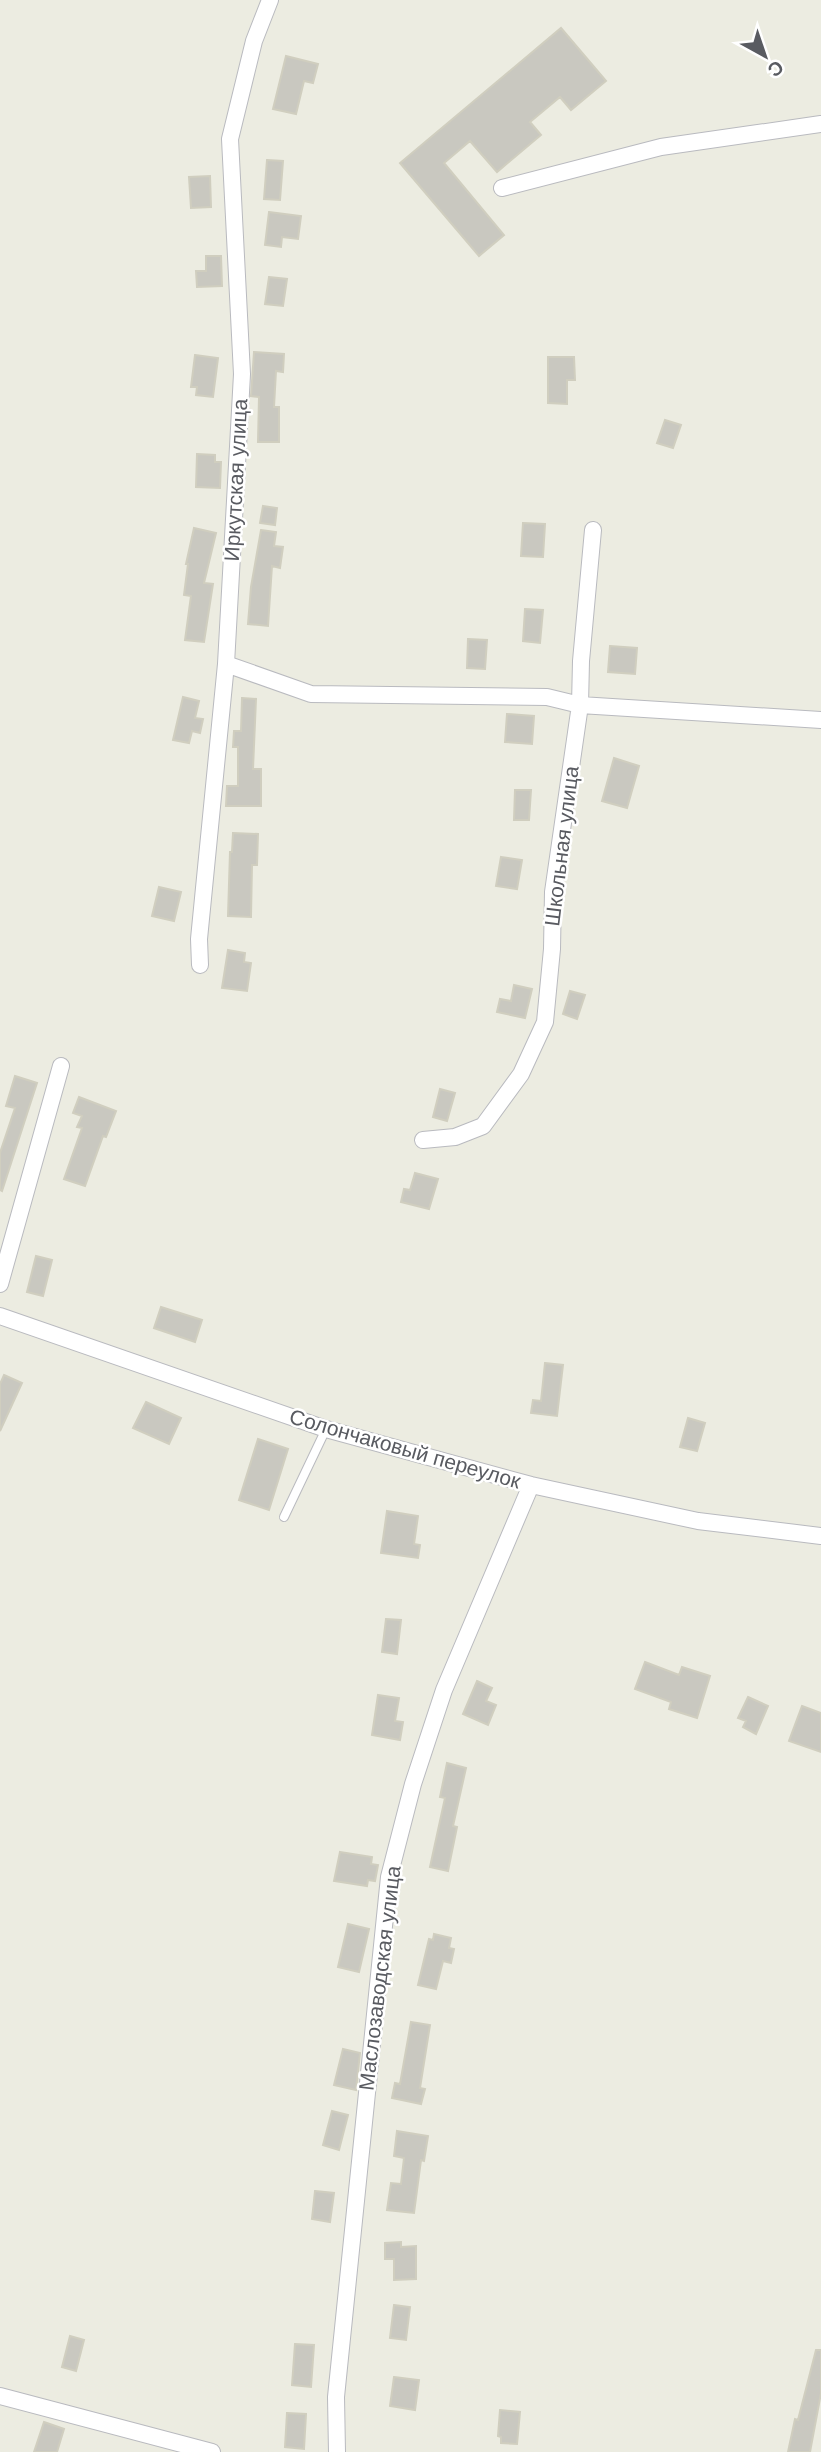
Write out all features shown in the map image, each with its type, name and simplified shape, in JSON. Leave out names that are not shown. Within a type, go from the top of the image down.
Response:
[{"type":"street","name":"Иркутская улица","points":[[201,965],[199,939],[226,664],[242,374],[230,139],[254,41],[270,0]]},
{"type":"street","points":[[502,188],[661,147],[821,124]]},
{"type":"street","name":"Школьная улица","points":[[423,1140],[455,1137],[484,1125],[520,1074],[545,1022],[552,949],[553,892],[580,705],[581,661],[593,530]]},
{"type":"street","points":[[226,664],[311,694],[547,697],[580,705],[821,719]]},
{"type":"street","points":[[0,1284],[61,1066]]},
{"type":"street","name":"Солончаковый переулок","points":[[0,1316],[326,1429],[531,1485],[698,1521],[821,1536]]},
{"type":"street","name":"Маслозаводская улица","points":[[337,2452],[338,2383],[389,1877],[414,1784],[444,1690],[531,1485]]},
{"type":"street","points":[[0,2396],[212,2452]]},
{"type":"lane","points":[[284,1517],[326,1429]]},
{"type":"building","points":[[561,28],[606,81],[571,110],[560,97],[530,122],[541,135],[497,172],[470,141],[444,163],[504,235],[479,256],[400,163]]},
{"type":"building","points":[[286,56],[318,64],[313,83],[304,81],[296,114],[273,109]]},
{"type":"building","points":[[267,160],[283,161],[280,200],[264,199]]},
{"type":"building","points":[[210,176],[211,207],[191,208],[189,177]]},
{"type":"building","points":[[269,212],[301,216],[298,239],[282,237],[281,247],[265,245]]},
{"type":"building","points":[[206,256],[221,256],[222,286],[197,287],[196,271],[206,271]]},
{"type":"building","points":[[269,277],[287,279],[283,306],[265,304]]},
{"type":"building","points":[[254,352],[284,354],[283,372],[276,371],[274,407],[279,407],[279,442],[258,442],[259,397],[251,396]]},
{"type":"building","points":[[195,355],[218,358],[213,397],[196,395],[197,387],[191,387]]},
{"type":"building","points":[[548,357],[574,357],[575,380],[567,380],[567,404],[548,403]]},
{"type":"building","points":[[665,420],[681,425],[673,448],[657,443]]},
{"type":"building","points":[[197,454],[215,455],[215,462],[221,462],[220,488],[196,487]]},
{"type":"building","points":[[263,506],[277,508],[275,525],[260,523]]},
{"type":"building","points":[[523,523],[545,524],[543,557],[521,556]]},
{"type":"building","points":[[194,528],[216,533],[204,583],[213,584],[204,642],[185,640],[191,596],[184,595],[186,564]]},
{"type":"building","points":[[261,530],[276,532],[274,546],[283,547],[280,568],[272,566],[268,626],[248,624]]},
{"type":"building","points":[[525,609],[543,610],[540,643],[523,641]]},
{"type":"building","points":[[468,639],[487,640],[485,669],[467,668]]},
{"type":"building","points":[[610,646],[637,648],[635,674],[608,672]]},
{"type":"building","points":[[183,697],[199,701],[195,718],[203,719],[200,733],[192,731],[189,743],[173,740]]},
{"type":"building","points":[[242,698],[256,699],[253,769],[261,769],[261,806],[226,806],[227,786],[238,786],[238,747],[233,747],[234,731],[241,731]]},
{"type":"building","points":[[507,714],[534,716],[532,744],[505,742]]},
{"type":"building","points":[[614,758],[639,766],[627,808],[602,801]]},
{"type":"building","points":[[515,790],[531,790],[529,820],[514,820]]},
{"type":"building","points":[[233,833],[258,834],[257,865],[252,865],[251,917],[228,916]]},
{"type":"building","points":[[501,857],[522,860],[517,889],[496,886]]},
{"type":"building","points":[[159,887],[181,892],[174,921],[152,916]]},
{"type":"building","points":[[228,950],[245,953],[244,962],[251,963],[247,991],[222,988]]},
{"type":"building","points":[[514,985],[532,989],[525,1018],[497,1012],[500,999],[511,1001]]},
{"type":"building","points":[[570,991],[585,995],[577,1019],[563,1014]]},
{"type":"building","points":[[15,1076],[37,1083],[2,1191],[0,1153],[15,1108],[6,1106]]},
{"type":"building","points":[[440,1089],[455,1093],[447,1121],[433,1117]]},
{"type":"building","points":[[79,1097],[116,1111],[106,1137],[103,1136],[85,1186],[64,1179],[82,1128],[77,1127],[82,1116],[73,1113]]},
{"type":"building","points":[[415,1173],[438,1179],[429,1209],[401,1202],[404,1189],[410,1190]]},
{"type":"building","points":[[36,1256],[52,1260],[43,1296],[27,1292]]},
{"type":"building","points":[[161,1307],[202,1320],[195,1342],[154,1328]]},
{"type":"building","points":[[545,1363],[563,1365],[557,1416],[531,1413],[533,1400],[541,1401]]},
{"type":"building","points":[[4,1375],[22,1383],[0,1431],[0,1384]]},
{"type":"building","points":[[146,1402],[181,1418],[169,1444],[133,1428]]},
{"type":"building","points":[[688,1418],[705,1423],[697,1451],[680,1447]]},
{"type":"building","points":[[258,1439],[288,1449],[269,1510],[239,1500]]},
{"type":"building","points":[[387,1511],[418,1516],[414,1544],[420,1545],[418,1558],[381,1553]]},
{"type":"building","points":[[386,1619],[401,1620],[397,1654],[382,1652]]},
{"type":"building","points":[[645,1662],[679,1675],[682,1667],[710,1676],[697,1718],[669,1709],[671,1702],[635,1689]]},
{"type":"building","points":[[477,1681],[492,1688],[486,1701],[496,1705],[488,1725],[463,1714]]},
{"type":"building","points":[[378,1695],[399,1698],[395,1721],[403,1722],[400,1740],[372,1735]]},
{"type":"building","points":[[748,1697],[768,1706],[756,1734],[743,1727],[746,1721],[738,1718]]},
{"type":"building","points":[[802,1706],[821,1713],[821,1752],[789,1741]]},
{"type":"building","points":[[447,1763],[466,1768],[453,1826],[457,1827],[448,1871],[430,1867],[445,1798],[440,1797]]},
{"type":"building","points":[[340,1852],[372,1857],[371,1864],[378,1865],[375,1881],[368,1880],[367,1886],[334,1881]]},
{"type":"building","points":[[348,1924],[369,1929],[359,1972],[338,1967]]},
{"type":"building","points":[[434,1934],[451,1938],[449,1948],[454,1949],[451,1963],[443,1961],[436,1989],[418,1985],[429,1939],[433,1940]]},
{"type":"building","points":[[411,2022],[430,2025],[420,2088],[425,2089],[421,2104],[392,2098],[395,2083],[400,2084]]},
{"type":"building","points":[[343,2049],[360,2053],[356,2090],[334,2085]]},
{"type":"building","points":[[332,2111],[348,2115],[339,2150],[323,2145]]},
{"type":"building","points":[[397,2131],[428,2136],[424,2161],[421,2160],[414,2213],[387,2210],[391,2183],[401,2184],[404,2158],[394,2156]]},
{"type":"building","points":[[315,2191],[334,2193],[330,2222],[312,2219]]},
{"type":"building","points":[[401,2242],[401,2247],[416,2246],[416,2279],[394,2280],[394,2259],[385,2259],[385,2243]]},
{"type":"building","points":[[394,2305],[410,2307],[406,2340],[390,2338]]},
{"type":"building","points":[[70,2336],[84,2340],[76,2371],[62,2367]]},
{"type":"building","points":[[295,2344],[314,2345],[311,2387],[292,2385]]},
{"type":"building","points":[[816,2350],[821,2350],[821,2393],[810,2452],[788,2452],[795,2419],[798,2420]]},
{"type":"building","points":[[394,2377],[419,2380],[415,2410],[390,2406]]},
{"type":"building","points":[[500,2410],[520,2412],[517,2444],[501,2443],[501,2437],[498,2436]]},
{"type":"building","points":[[287,2413],[306,2414],[304,2449],[285,2447]]},
{"type":"building","points":[[44,2422],[64,2429],[57,2452],[34,2452]]}]
